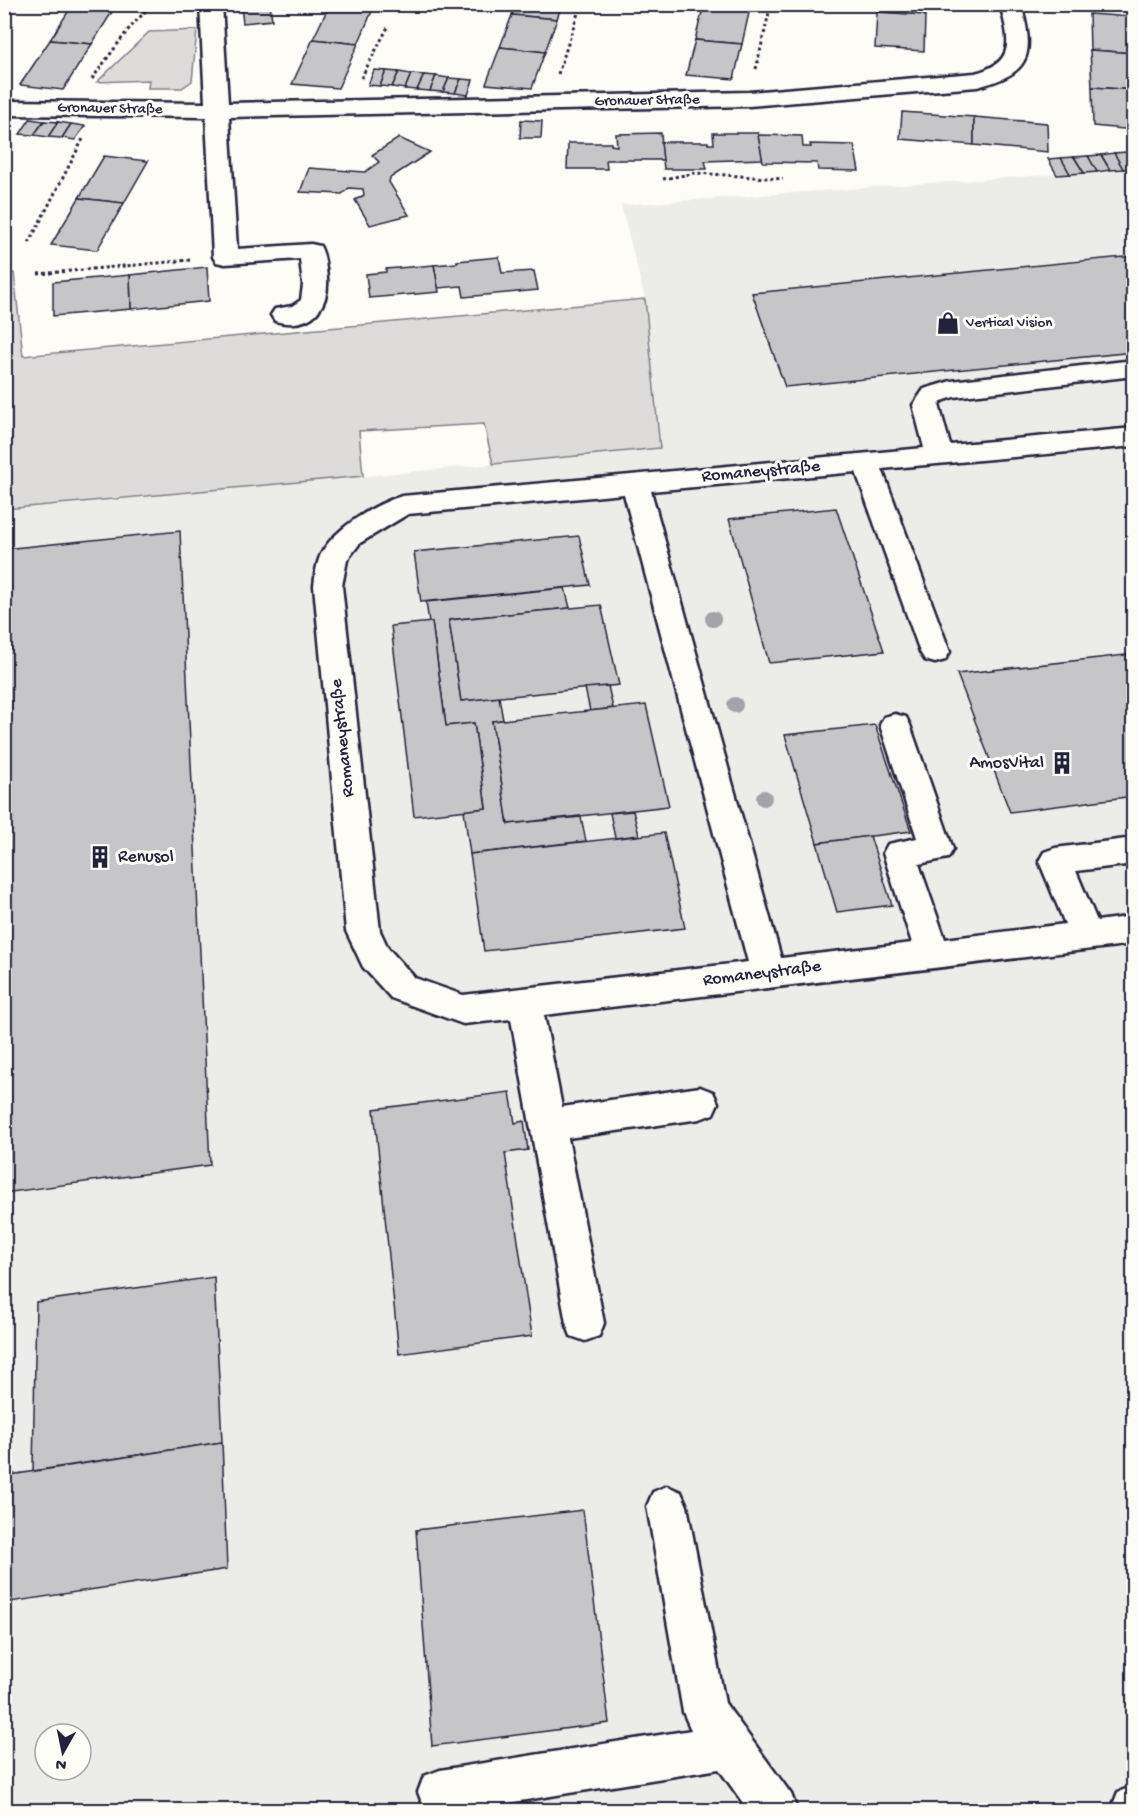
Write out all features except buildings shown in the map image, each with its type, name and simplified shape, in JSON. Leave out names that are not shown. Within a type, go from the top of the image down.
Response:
[{"type":"street","points":[[211,4],[225,257],[311,251],[315,302],[309,309],[298,314],[284,315]]},
{"type":"street","name":"Gronauer Straße","points":[[4,108],[216,110],[749,99],[976,80],[996,76],[1009,66],[1016,56],[1019,38],[1010,4]]},
{"type":"street","points":[[939,455],[927,405],[933,395],[951,389],[1134,368]]},
{"type":"street","name":"Romaneystraße","points":[[1134,437],[402,505],[350,536],[333,558],[328,586],[363,931],[375,957],[403,988],[463,1011],[1134,930]]},
{"type":"street","points":[[866,462],[935,652]]},
{"type":"street","points":[[635,484],[768,974]]},
{"type":"street","points":[[895,725],[938,849],[899,854],[933,954]]},
{"type":"street","points":[[1087,936],[1055,861],[1134,851]]},
{"type":"street","points":[[525,1003],[585,1323]]},
{"type":"street","points":[[548,1125],[700,1103]]},
{"type":"street","points":[[667,1506],[705,1712],[727,1746],[775,1810]]},
{"type":"street","points":[[440,1792],[727,1746]]},
{"type":"path","points":[[76,108],[84,89],[118,47],[137,18],[152,4]]},
{"type":"path","points":[[549,104],[582,4]]},
{"type":"path","points":[[749,99],[771,4]]},
{"type":"path","points":[[346,108],[388,27]]},
{"type":"path","points":[[29,243],[100,108]]},
{"type":"path","points":[[663,178],[696,173],[783,179]]},
{"type":"path","points":[[39,274],[225,257]]},
{"type":"shaded area","points":[[197,30],[192,81],[182,88],[148,88],[149,80],[97,82],[149,32]]},
{"type":"shaded area","points":[[1133,169],[1133,1810],[5,1810],[5,509],[660,449],[645,299],[621,205]]},
{"type":"shaded area","points":[[14,273],[23,356],[645,299],[660,448],[493,464],[484,424],[359,431],[363,476],[5,509],[4,274]]},
{"type":"place","name":"Vertical Vision","points":[[948,323]]},
{"type":"place","name":"AmosVital","points":[[1062,763]]},
{"type":"place","name":"Renusol","points":[[100,857]]}]
